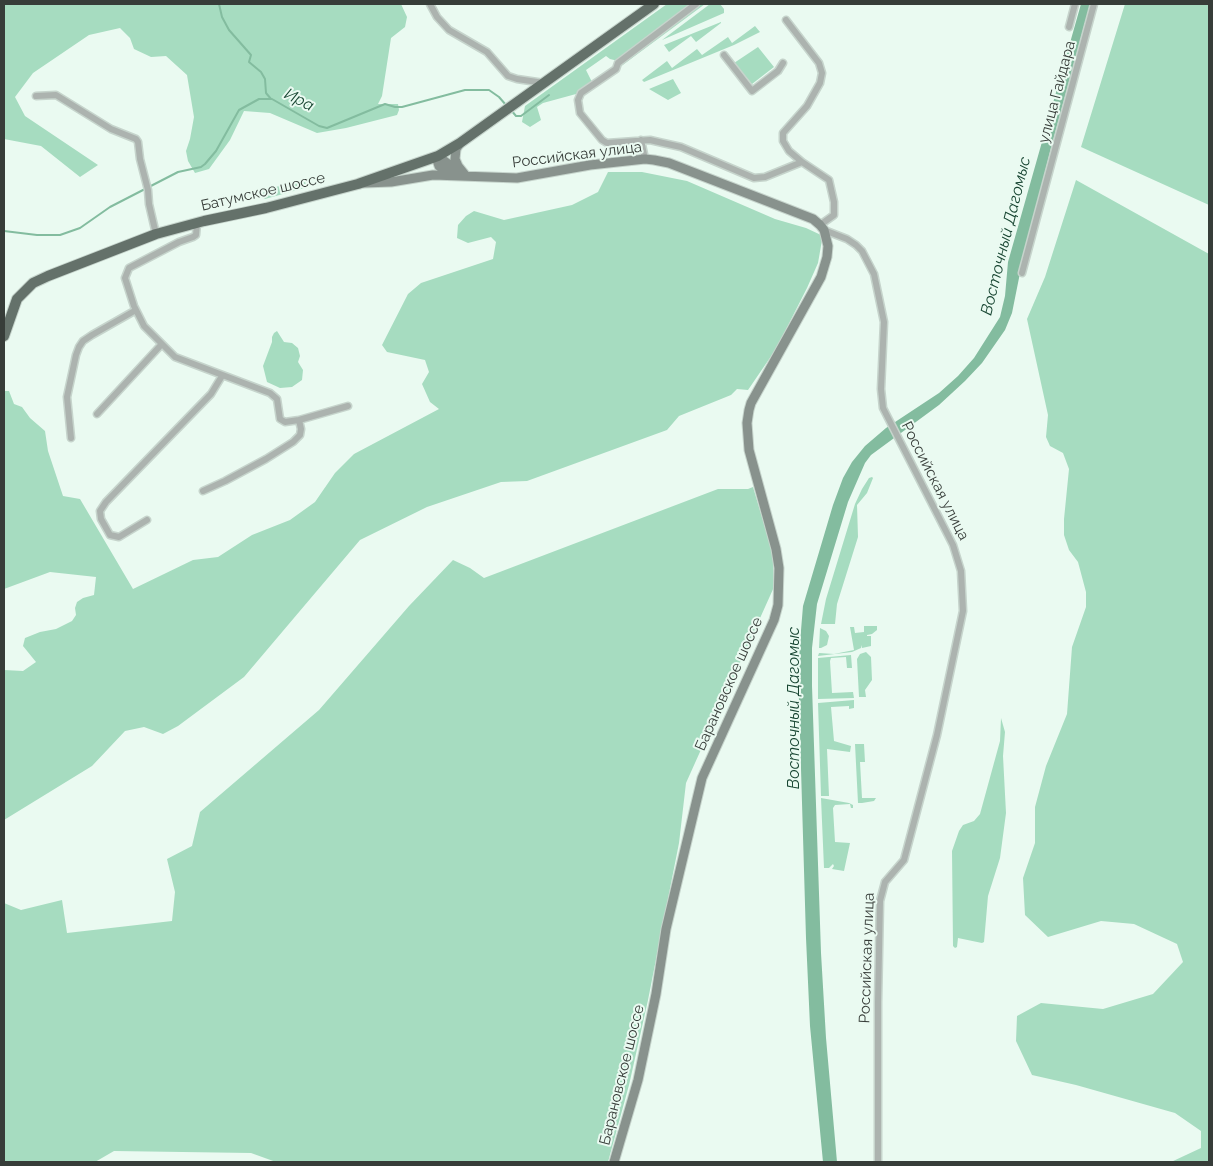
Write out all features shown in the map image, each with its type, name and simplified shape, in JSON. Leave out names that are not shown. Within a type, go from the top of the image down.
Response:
[{"type":"highway","name":"Батумское шоссе","points":[[4,336],[17,299],[33,284],[48,276],[156,234],[362,184],[437,156],[460,143],[654,4]]},
{"type":"main road","points":[[460,143],[456,149],[455,158],[458,166],[466,176]]},
{"type":"main road","points":[[437,156],[466,176]]},
{"type":"main road","name":"Российская улица","points":[[362,184],[391,182],[433,175],[517,178],[590,165],[645,159],[677,166],[813,219],[822,228]]},
{"type":"main road","name":"Барановское шоссе","points":[[614,1162],[638,1080],[656,994],[666,929],[702,778],[774,620],[778,604],[780,587],[776,549],[749,450],[748,417],[751,403],[821,277],[828,246],[822,228]]},
{"type":"street","points":[[430,4],[437,17],[449,30],[487,52],[508,76],[544,82]]},
{"type":"street","points":[[696,4],[618,63],[616,69],[581,93],[578,100],[580,113],[602,140],[607,143],[650,140],[681,147],[754,178],[765,177],[802,162]]},
{"type":"street","points":[[1069,27],[1076,4]]},
{"type":"street","name":"улица Гайдара","points":[[1022,273],[1094,4]]},
{"type":"street","points":[[786,20],[819,63],[822,73],[820,83],[808,106],[783,133],[782,141],[802,162],[829,180],[834,202],[834,214],[822,228]]},
{"type":"street","points":[[724,55],[752,91],[778,71],[783,63]]},
{"type":"street","points":[[36,96],[56,95],[111,129],[136,139],[156,234]]},
{"type":"street","points":[[641,140],[645,159]]},
{"type":"street","points":[[196,223],[196,235],[193,238],[179,242],[129,268],[125,278],[136,310],[144,326],[175,357],[270,393],[277,398],[281,420],[285,422],[299,420],[348,406]]},
{"type":"street","name":"Российская улица","points":[[822,228],[856,245],[862,251],[874,274],[884,322],[881,389],[883,408],[953,544],[961,571],[964,611],[937,735],[904,860],[885,882],[880,901],[878,1162]]},
{"type":"street","points":[[71,438],[67,396],[79,347],[83,341],[92,335],[136,310]]},
{"type":"street","points":[[96,414],[161,344]]},
{"type":"street","points":[[147,520],[119,537],[110,534],[101,519],[100,511],[106,502],[211,394],[222,376]]},
{"type":"street","points":[[203,491],[258,464],[293,442],[300,435],[299,420]]},
{"type":"shaded area","points":[[4,4],[401,4],[407,17],[405,27],[391,38],[382,96],[378,104],[398,104],[399,110],[397,115],[317,133],[270,113],[244,111],[230,140],[209,169],[195,173],[188,161],[186,151],[194,117],[187,75],[166,56],[151,57],[134,49],[130,38],[120,28],[89,35],[33,73],[15,97],[25,116],[98,165],[80,177],[41,146],[4,139]]},
{"type":"shaded area","points":[[667,4],[693,4],[618,61],[606,56],[586,70],[592,82],[576,94],[543,103],[537,107],[541,120],[530,127],[522,122],[525,106]]},
{"type":"shaded area","points":[[700,4],[705,4],[618,67]]},
{"type":"shaded area","points":[[710,4],[720,4],[724,9],[724,13],[662,40]]},
{"type":"shaded area","points":[[1081,4],[1090,4],[1051,148],[1021,268],[1012,313],[1005,330],[982,363],[965,381],[939,405],[871,455],[865,463],[848,502],[817,604],[812,648],[812,686],[821,953],[826,1038],[837,1162],[823,1162],[810,1026],[806,938],[798,667],[803,606],[833,505],[843,478],[852,462],[865,446],[886,428],[939,393],[958,376],[974,358],[1000,317],[1005,296],[1008,262]]},
{"type":"shaded area","points":[[1125,4],[1209,4],[1209,205],[1081,147]]},
{"type":"shaded area","points":[[721,22],[696,42],[691,36],[669,52],[664,45]]},
{"type":"shaded area","points":[[755,26],[760,32],[734,45],[644,82],[642,80],[667,61],[672,68],[697,49],[702,55],[728,37],[732,43]]},
{"type":"shaded area","points":[[758,47],[774,67],[752,84],[734,63]]},
{"type":"shaded area","points":[[673,79],[681,93],[668,100],[649,89]]},
{"type":"shaded area","points":[[608,172],[642,172],[687,181],[775,219],[806,228],[821,235],[822,240],[818,263],[807,288],[776,349],[748,390],[737,389],[731,395],[679,416],[667,430],[527,481],[501,482],[427,507],[360,540],[244,677],[178,726],[163,734],[144,727],[125,731],[92,766],[4,820],[4,670],[23,671],[36,662],[23,646],[25,638],[40,632],[56,629],[72,621],[76,615],[75,608],[77,602],[94,595],[96,577],[50,572],[4,589],[4,391],[9,391],[14,404],[22,407],[30,418],[45,431],[48,451],[63,496],[80,499],[133,589],[193,560],[218,557],[252,535],[290,520],[315,502],[335,473],[354,454],[439,409],[430,402],[422,384],[429,372],[425,360],[387,352],[382,345],[408,294],[421,283],[493,259],[496,242],[491,237],[468,243],[457,238],[458,225],[466,216],[474,211],[504,220],[572,205],[598,192]]},
{"type":"shaded area","points":[[1076,180],[1209,254],[1209,1162],[1171,1162],[1201,1148],[1201,1131],[1175,1113],[1076,1085],[1032,1075],[1016,1041],[1017,1016],[1041,1003],[1103,1009],[1153,994],[1183,962],[1177,944],[1134,924],[1101,921],[1048,937],[1025,915],[1023,878],[1035,843],[1035,807],[1046,766],[1067,714],[1072,647],[1086,607],[1086,592],[1078,562],[1069,550],[1064,535],[1069,469],[1063,453],[1050,446],[1046,437],[1048,415],[1027,319],[1045,277]]},
{"type":"shaded area","points":[[301,181],[307,183],[308,187],[265,199],[262,197],[262,194],[267,189]]},
{"type":"shaded area","points":[[277,331],[284,342],[292,343],[298,348],[300,356],[298,362],[303,370],[302,380],[292,387],[280,388],[267,382],[263,366],[272,337]]},
{"type":"shaded area","points":[[872,477],[867,493],[857,505],[858,537],[837,604],[835,624],[821,624],[826,599],[855,504],[862,489],[869,478]]},
{"type":"shaded area","points":[[753,487],[773,554],[774,587],[686,783],[679,843],[648,1000],[629,1085],[608,1162],[276,1162],[251,1153],[114,1151],[95,1162],[4,1162],[4,903],[21,910],[62,900],[67,933],[172,921],[175,892],[167,859],[192,846],[200,812],[319,710],[409,606],[453,560],[470,568],[484,578],[718,489],[748,489]]},
{"type":"shaded area","points":[[864,626],[877,626],[877,630],[867,635],[871,636],[871,646],[862,648],[861,645],[861,648],[852,652],[818,656],[819,653],[834,654],[854,650],[850,627],[854,627],[855,633],[864,632]]},
{"type":"shaded area","points":[[820,628],[826,631],[829,636],[827,645],[819,648]]},
{"type":"shaded area","points":[[866,652],[871,657],[872,680],[865,690],[866,697],[859,697],[857,659],[860,654]]},
{"type":"shaded area","points":[[851,655],[852,668],[847,668],[846,657],[831,658],[832,693],[853,692],[854,698],[818,699],[818,658]]},
{"type":"shaded area","points":[[854,700],[854,708],[849,709],[849,706],[831,707],[834,741],[851,746],[850,752],[827,749],[829,796],[821,796],[818,703]]},
{"type":"shaded area","points":[[1001,718],[1005,732],[1003,756],[1006,813],[1000,858],[988,896],[984,942],[958,938],[957,947],[955,948],[953,946],[952,851],[963,825],[974,821],[980,814],[1000,741]]},
{"type":"shaded area","points":[[855,744],[864,744],[865,762],[860,762],[862,798],[876,798],[874,801],[858,803]]},
{"type":"shaded area","points":[[821,798],[849,803],[853,805],[853,808],[851,808],[850,804],[835,805],[833,808],[835,842],[850,843],[844,871],[832,869],[833,864],[829,868],[824,868]]},
{"type":"waterway","points":[[219,4],[222,17],[229,30],[251,55],[249,62],[261,72],[265,79],[266,93],[271,99]]},
{"type":"waterway","name":"Ира","points":[[4,231],[37,235],[60,235],[80,228],[110,207],[178,172],[201,167],[216,151],[239,110],[259,99],[272,99],[319,126],[327,128],[385,104],[402,107],[465,90],[489,90],[506,105]]},
{"type":"waterway","name":"Ира","points":[[511,110],[516,116],[521,116],[549,95]]},
{"type":"water label","name":"Восточный Дагомыс","points":[[1006,236]]},
{"type":"water label","name":"Восточный Дагомыс","points":[[794,708]]}]
